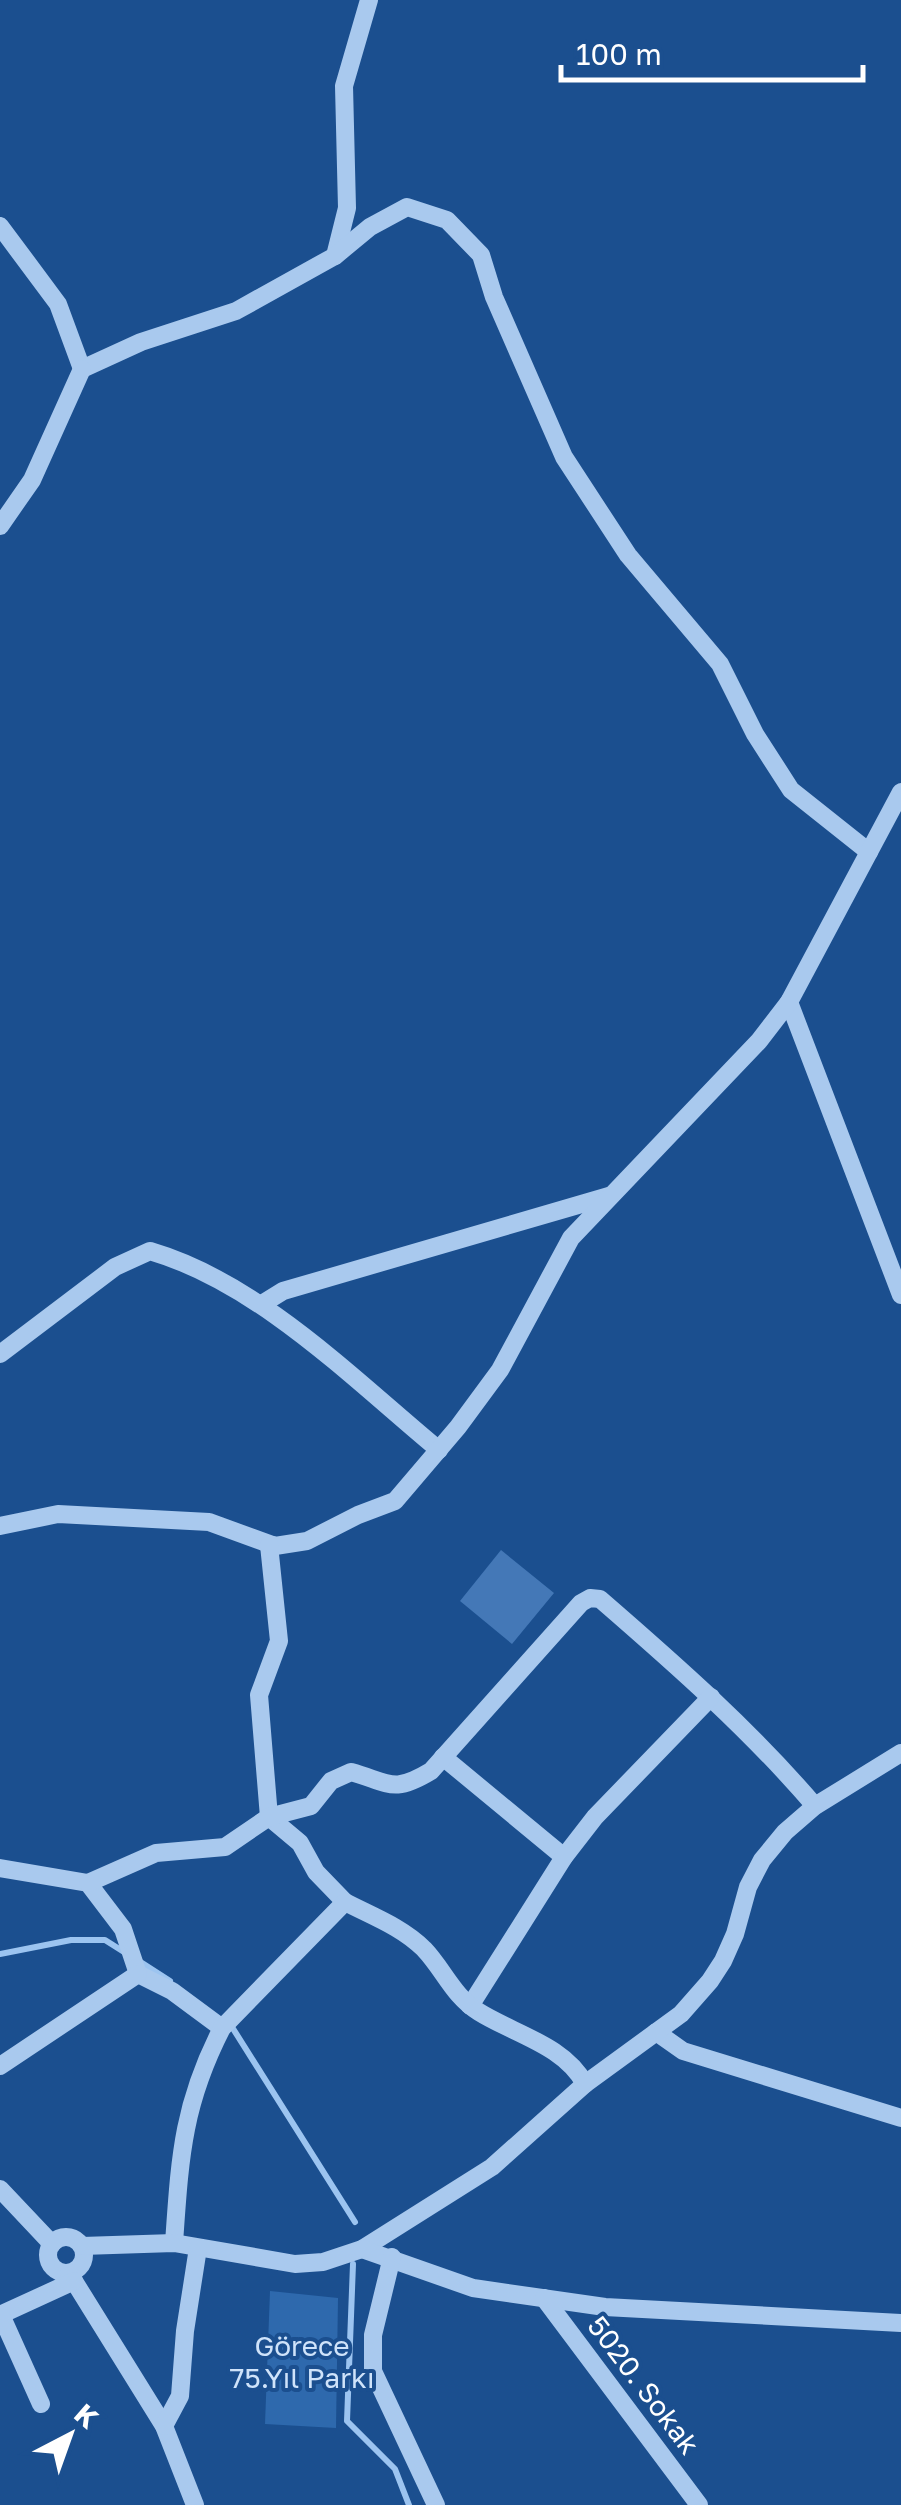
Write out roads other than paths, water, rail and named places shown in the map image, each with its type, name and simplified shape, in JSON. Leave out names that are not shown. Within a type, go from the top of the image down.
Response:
[{"type":"street","points":[[335,256],[346,208],[344,86],[370,0]]},
{"type":"street","points":[[0,526],[32,480],[82,369],[140,342],[236,311],[335,256],[370,227],[407,207],[447,220],[480,255],[564,457],[628,556],[720,664],[755,734],[791,790],[869,852]]},
{"type":"street","points":[[0,226],[58,304],[82,369]]},
{"type":"street","points":[[0,1526],[58,1514],[209,1522],[269,1545],[307,1541],[395,1501],[500,1370],[572,1238],[760,1041],[789,1002],[901,792]]},
{"type":"street","points":[[789,1002],[901,1295]]},
{"type":"street","points":[[262,1304],[282,1291],[612,1195]]},
{"type":"street","points":[[0,1354],[115,1267],[150,1250],[189,1262],[262,1304],[439,1450]]},
{"type":"street","points":[[269,1545],[279,1641],[259,1696],[269,1817],[300,1843],[316,1872],[344,1902],[413,1939],[470,2006],[565,2058],[585,2084]]},
{"type":"street","points":[[0,1868],[88,1882],[156,1852],[225,1847],[269,1817],[311,1806],[332,1781],[350,1772],[394,1787],[421,1777],[444,1757],[581,1603],[590,1598],[600,1599],[711,1698],[783,1768],[815,1806]]},
{"type":"street","points":[[470,2006],[564,1856],[595,1816],[711,1698]]},
{"type":"street","points":[[195,2505],[164,2426],[72,2277],[52,2266],[48,2255],[52,2244],[68,2237],[82,2246],[174,2244],[295,2264],[323,2262],[362,2249],[492,2167],[585,2084],[680,2014],[723,1961],[748,1887],[762,1860],[785,1832],[815,1806],[901,1753]]},
{"type":"street","points":[[444,1757],[564,1856]]},
{"type":"street","points":[[88,1882],[123,1929],[134,1962],[222,2028]]},
{"type":"street","points":[[174,2244],[181,2142],[195,2089],[222,2028],[344,1902]]},
{"type":"street","points":[[0,2066],[134,1962]]},
{"type":"street","points":[[656,2032],[682,2051],[901,2118]]},
{"type":"street","points":[[0,2189],[52,2244]]},
{"type":"street","points":[[42,2404],[0,2315],[72,2277],[82,2262],[82,2246]]},
{"type":"street","points":[[164,2426],[180,2396],[198,2248]]},
{"type":"street","points":[[362,2249],[473,2288],[605,2307],[901,2323]]},
{"type":"street","points":[[392,2257],[373,2335],[373,2371],[436,2505]]},
{"type":"street","name":"5020. Sokak","points":[[544,2298],[699,2505]]},
{"type":"waterway","points":[[0,1954],[71,1940],[105,1940],[124,1952]]},
{"type":"waterway","points":[[139,1961],[170,1981]]},
{"type":"waterway","points":[[232,2027],[355,2222]]},
{"type":"waterway","points":[[353,2264],[347,2421],[395,2469],[409,2505]]},
{"type":"park label","name":"Görece 75.Yıl Parkı","points":[[302,2361]]}]
